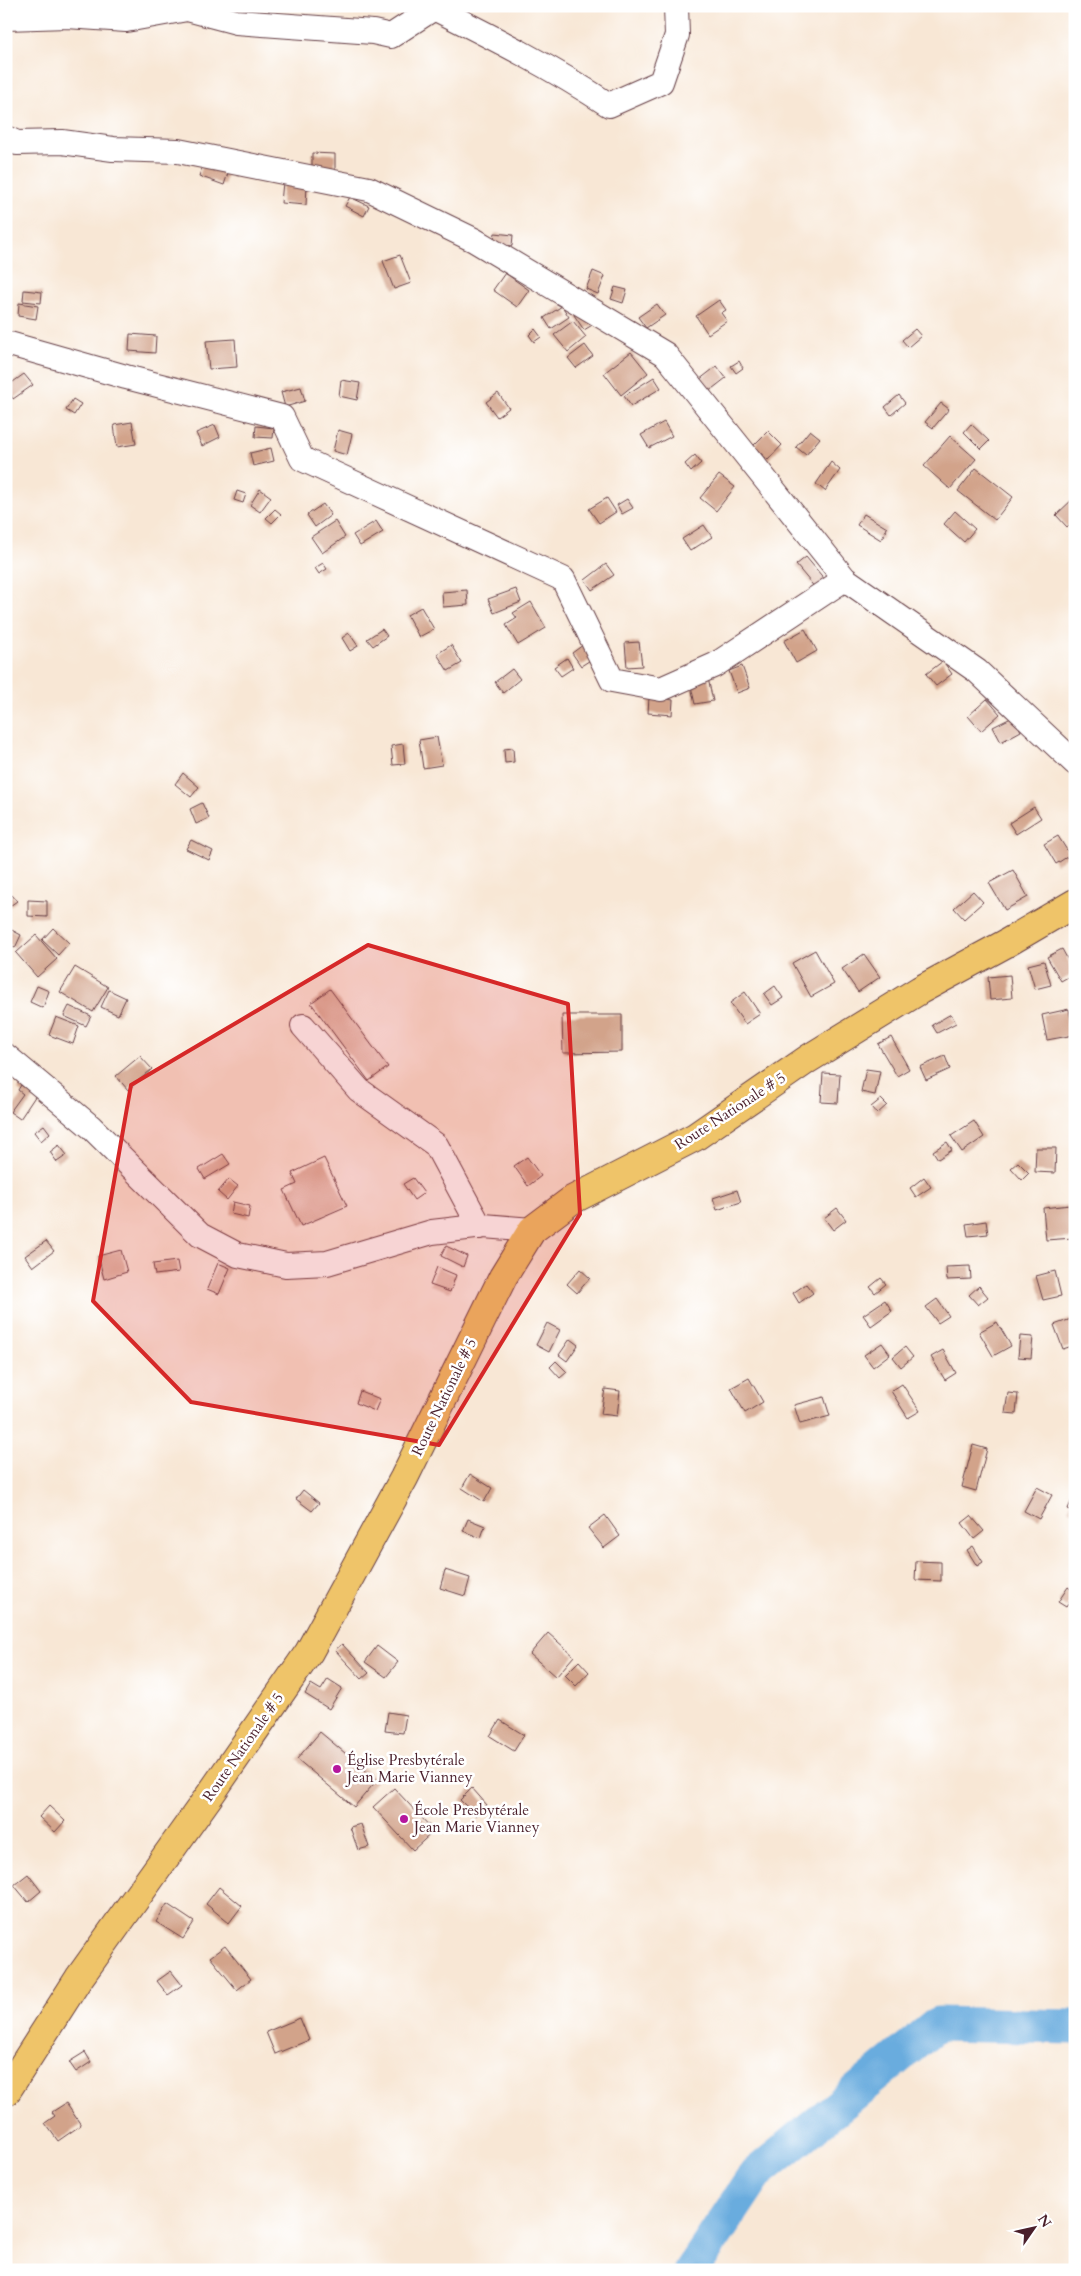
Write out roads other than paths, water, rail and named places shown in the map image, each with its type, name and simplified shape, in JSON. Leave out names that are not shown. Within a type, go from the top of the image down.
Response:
[{"type":"main road","name":"Route Nationale # 5","points":[[6,2092],[79,1978],[309,1652],[404,1478],[503,1277],[532,1230],[572,1200],[695,1137],[808,1060],[920,990],[1075,903]]},
{"type":"street","points":[[6,18],[68,16],[126,20],[187,9],[236,22],[373,32],[392,36],[434,8],[510,46],[574,82],[609,105],[661,82],[677,35],[676,6]]},
{"type":"street","points":[[6,138],[16,144],[62,142],[113,149],[178,151],[369,189],[474,240],[665,354],[845,579],[977,671],[1075,763]]},
{"type":"street","points":[[6,342],[126,377],[282,418],[302,459],[563,579],[612,680],[661,689],[715,666],[845,579]]},
{"type":"street","points":[[303,1026],[358,1090],[436,1146],[480,1227]]},
{"type":"street","points":[[7,1058],[91,1127],[200,1234],[238,1255],[286,1265],[327,1263],[432,1232],[480,1227],[532,1230]]},
{"type":"waterway","points":[[692,2270],[756,2174],[938,2024],[1075,2027]]},
{"type":"place","name":"Église Presbytérale Jean Marie Vianney","points":[[337,1769]]},
{"type":"place","name":"École Presbytérale Jean Marie Vianney","points":[[404,1819]]}]
